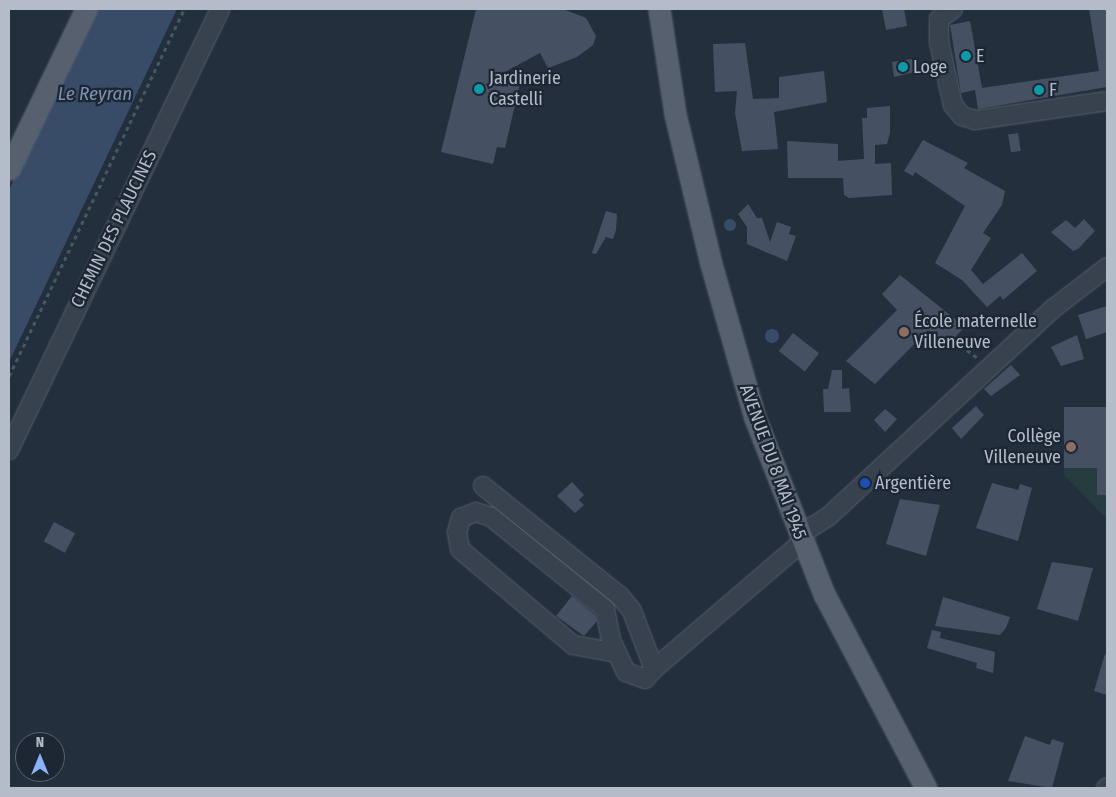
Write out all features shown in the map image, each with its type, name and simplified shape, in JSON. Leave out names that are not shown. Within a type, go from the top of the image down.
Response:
[{"type":"main road","points":[[9,169],[86,9]]},
{"type":"main road","name":"AVENUE DU 8 MAI 1945","points":[[647,9],[654,48],[675,114],[711,264],[755,418],[800,538],[875,699],[926,788]]},
{"type":"main road","name":"AVENUE DU 8 MAI 1945","points":[[658,9],[675,114]]},
{"type":"street","name":"CHEMIN DES PLAUCINES","points":[[9,450],[220,9]]},
{"type":"street","points":[[953,9],[940,19],[939,42],[953,105],[962,116],[975,120],[1107,100]]},
{"type":"street","points":[[617,653],[574,645],[460,549],[457,532],[461,518],[476,512],[491,517],[605,609],[617,653],[626,672],[645,679],[800,538],[828,517],[919,430],[1054,308],[1107,267]]},
{"type":"street","points":[[919,430],[927,416],[982,362],[1027,323],[1054,308]]},
{"type":"street","points":[[483,486],[620,596],[632,611],[654,669]]},
{"type":"path","points":[[9,376],[184,9]]},
{"type":"path","points":[[967,350],[982,362]]},
{"type":"green space","points":[[1064,468],[1097,468],[1097,495],[1107,495],[1107,519],[1064,475]]},
{"type":"water","name":"Le Reyran","points":[[94,9],[177,9],[9,362],[9,190]]},
{"type":"water","points":[[732,219],[735,220],[735,230],[728,231],[725,230],[724,223],[725,220]]},
{"type":"water","points":[[772,329],[777,331],[779,336],[777,341],[772,343],[767,341],[765,336],[767,331]]},
{"type":"building","name":"Jardinerie Castelli","points":[[476,9],[563,9],[586,18],[596,36],[593,45],[577,57],[548,68],[540,53],[503,73],[521,79],[505,148],[497,147],[493,164],[441,152]]},
{"type":"building","points":[[882,9],[904,9],[907,26],[886,30]]},
{"type":"building","points":[[1089,9],[1107,9],[1107,87],[978,109],[975,90],[961,93],[950,25],[970,21],[982,88],[1099,71]]},
{"type":"building","points":[[745,43],[753,99],[779,98],[779,77],[824,71],[827,102],[774,112],[778,149],[742,151],[735,113],[737,91],[715,92],[713,44]]},
{"type":"building","name":"Loge","points":[[912,59],[915,72],[894,77],[892,62]]},
{"type":"building","points":[[890,106],[890,133],[887,144],[875,145],[875,164],[891,163],[892,195],[849,198],[844,195],[843,178],[788,178],[787,141],[838,144],[838,161],[864,159],[862,118],[867,118],[867,108]]},
{"type":"building","points":[[1018,133],[1021,151],[1011,152],[1008,135]]},
{"type":"building","points":[[923,140],[968,163],[964,168],[1005,191],[1002,205],[983,233],[991,238],[971,270],[983,284],[1022,253],[1037,271],[1003,300],[1000,296],[987,307],[962,280],[935,263],[965,206],[915,172],[913,176],[904,171]]},
{"type":"building","points":[[748,204],[757,218],[762,218],[770,242],[777,222],[791,227],[789,234],[796,236],[787,261],[747,244],[747,227],[738,214]]},
{"type":"building","points":[[606,211],[617,214],[616,230],[613,239],[606,237],[596,254],[592,253]]},
{"type":"building","points":[[1084,219],[1095,231],[1078,249],[1073,251],[1051,232],[1066,220],[1075,228]]},
{"type":"building","points":[[900,275],[965,327],[946,346],[928,330],[875,384],[846,361],[897,310],[882,294]]},
{"type":"building","points":[[1107,306],[1107,332],[1086,339],[1078,315]]},
{"type":"building","points":[[793,333],[819,353],[805,371],[779,351]]},
{"type":"building","points":[[1077,335],[1084,359],[1061,366],[1051,347]]},
{"type":"building","points":[[1011,365],[1020,375],[991,396],[984,389]]},
{"type":"building","points":[[832,370],[842,370],[842,389],[849,388],[851,412],[824,412],[823,389],[828,389]]},
{"type":"building","points":[[976,406],[984,415],[961,439],[952,428]]},
{"type":"building","points":[[1064,407],[1107,407],[1107,495],[1097,495],[1097,468],[1064,468]]},
{"type":"building","points":[[885,409],[897,419],[885,432],[874,420]]},
{"type":"building","points":[[572,482],[584,495],[579,500],[584,505],[575,513],[557,496]]},
{"type":"building","points":[[992,483],[1018,490],[1020,484],[1032,488],[1018,541],[976,528]]},
{"type":"building","points":[[900,499],[940,505],[926,556],[886,544]]},
{"type":"building","points":[[54,522],[75,533],[65,553],[44,541]]},
{"type":"building","points":[[1052,562],[1093,568],[1078,621],[1037,609]]},
{"type":"building","points":[[572,596],[595,615],[597,621],[584,636],[556,616]]},
{"type":"building","points":[[943,597],[1010,617],[1006,628],[1000,635],[935,626]]},
{"type":"building","points":[[932,630],[941,632],[940,638],[995,652],[993,673],[976,668],[977,663],[927,648]]},
{"type":"building","points":[[1105,654],[1107,654],[1107,695],[1094,691]]},
{"type":"building","points":[[1025,736],[1050,745],[1052,739],[1064,743],[1052,788],[1008,781]]},
{"type":"place","name":"E","points":[[966,56]]},
{"type":"place","name":"Loge","points":[[903,67]]},
{"type":"place","name":"Jardinerie Castelli","points":[[479,89]]},
{"type":"place","name":"F","points":[[1039,90]]},
{"type":"place","name":"École maternelle Villeneuve","points":[[904,332]]},
{"type":"place","name":"Collège Villeneuve","points":[[1071,447]]},
{"type":"place","name":"Argentière","points":[[865,483]]}]
